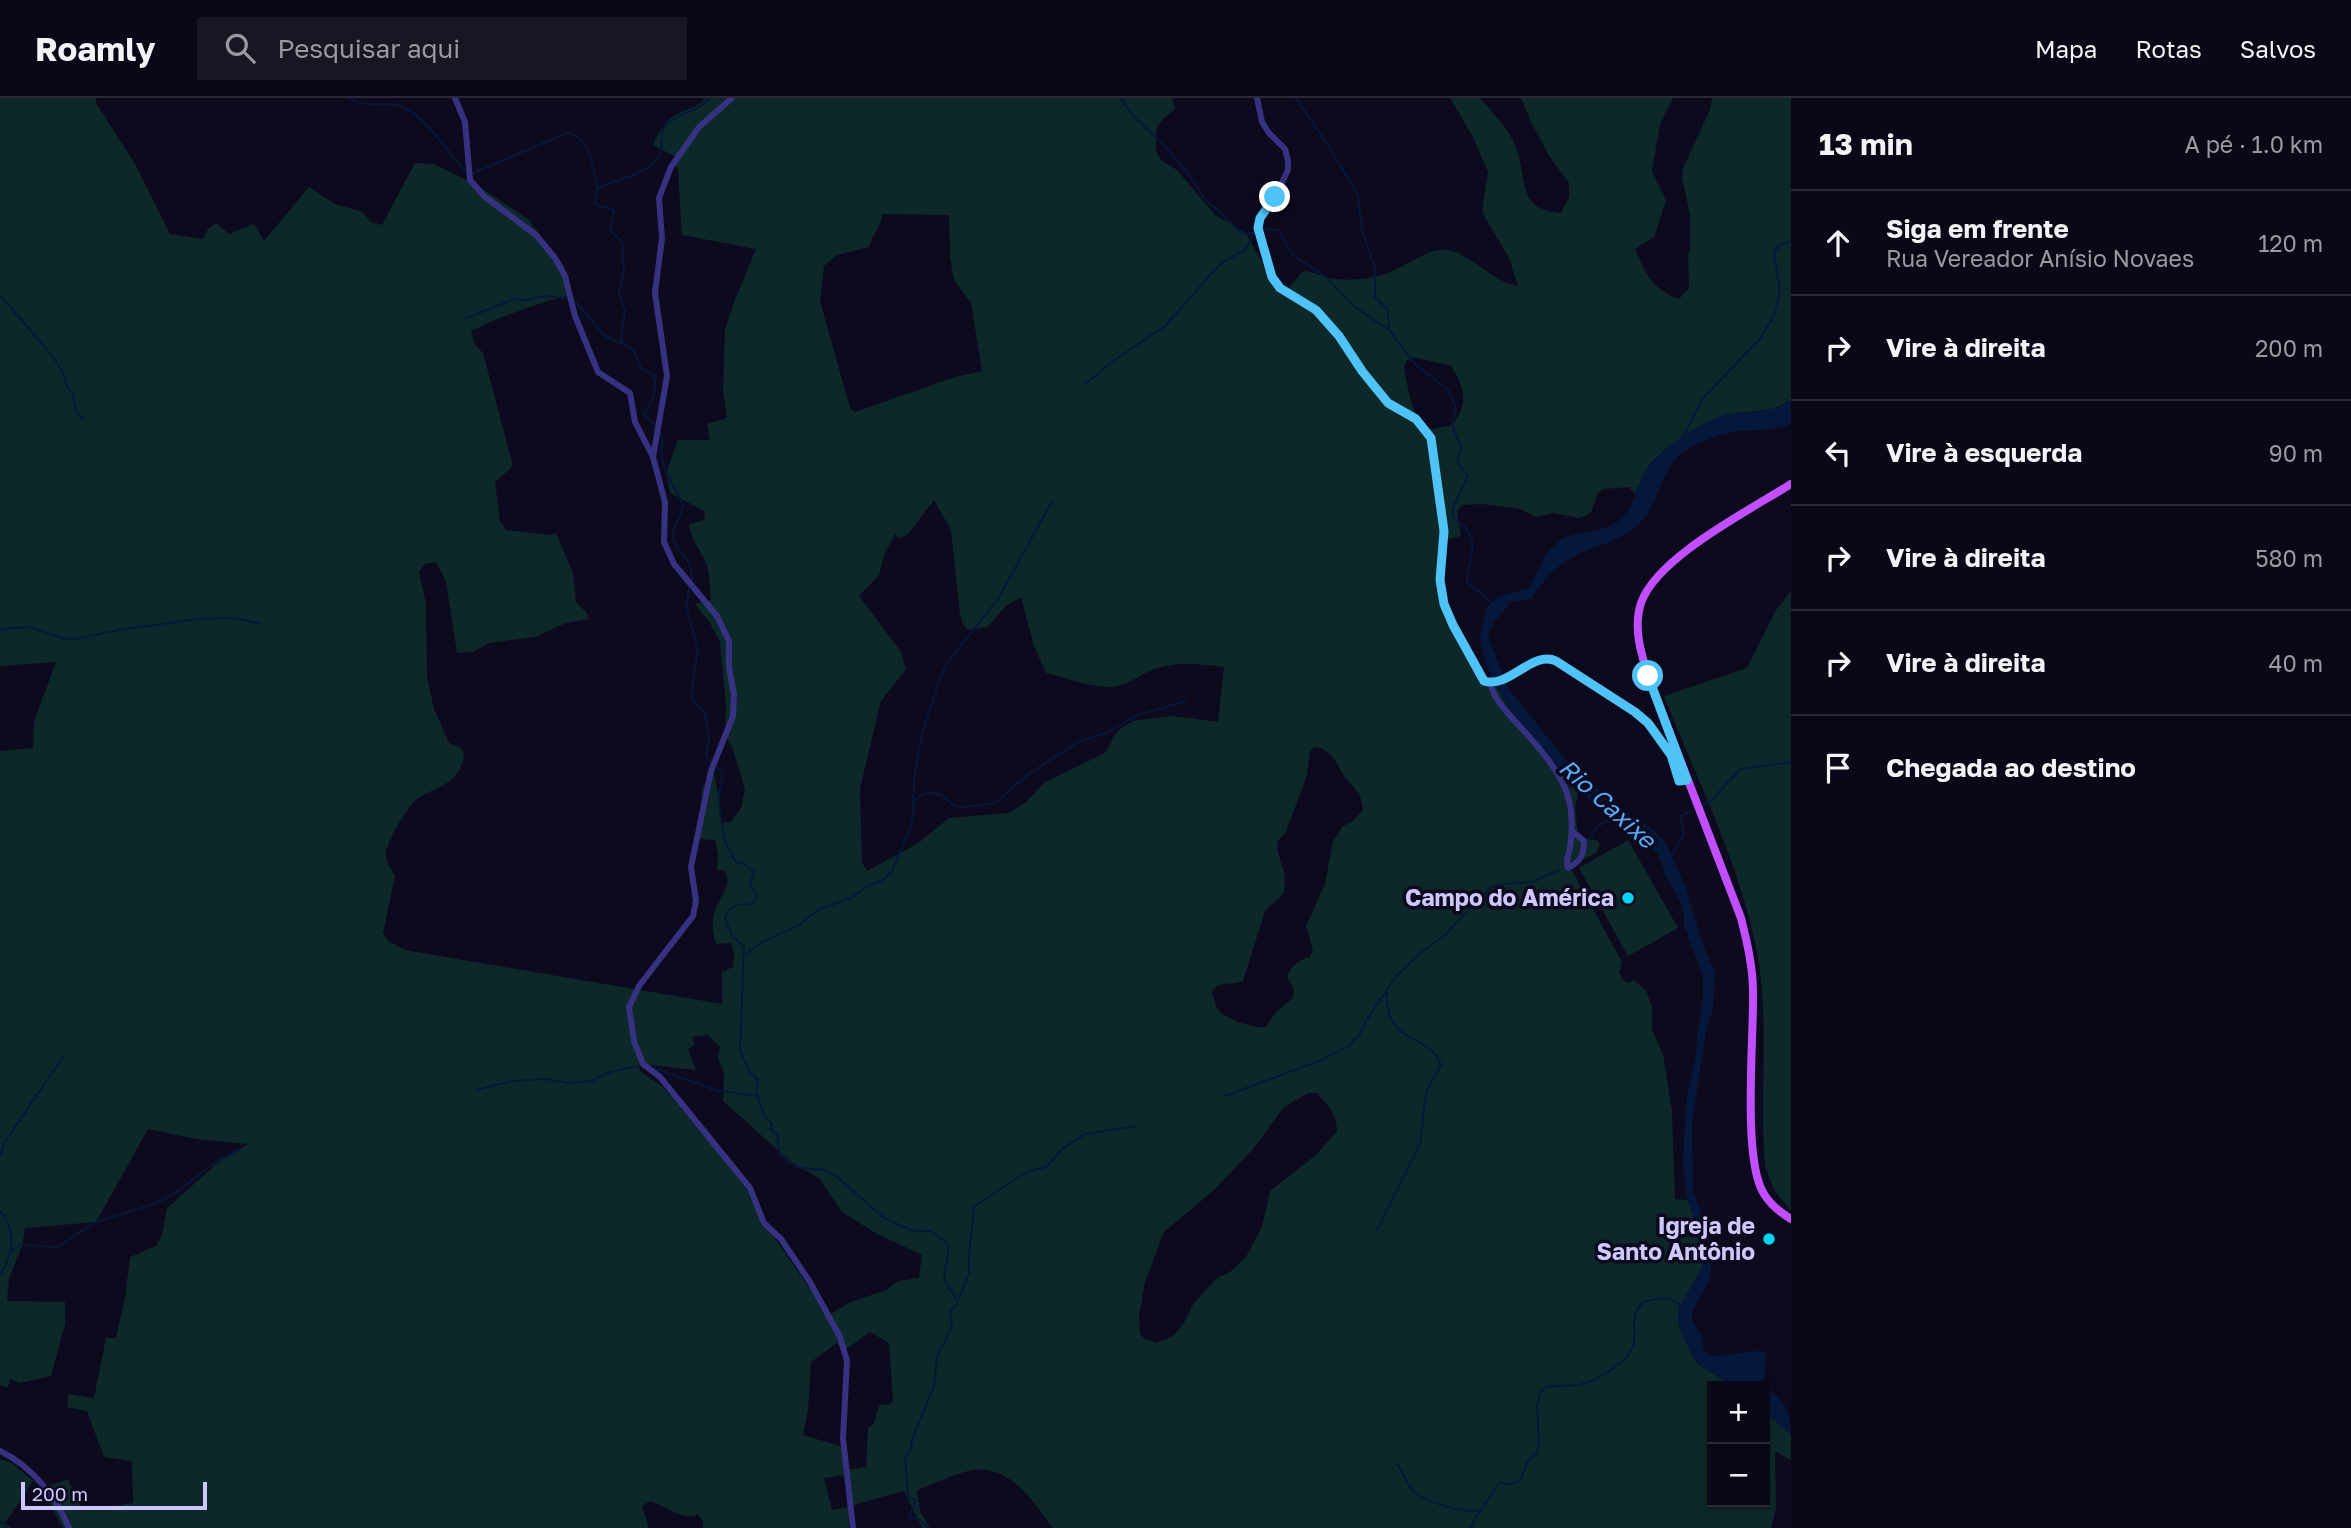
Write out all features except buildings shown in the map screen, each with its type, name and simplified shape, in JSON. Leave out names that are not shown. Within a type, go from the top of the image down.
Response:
[{"type":"main road","points":[[1791,484],[1688,551],[1661,572],[1641,603],[1637,642],[1741,918],[1754,988],[1754,1169],[1763,1193],[1780,1213],[1791,1219]]},
{"type":"street","points":[[455,98],[465,122],[470,180],[484,196],[536,235],[555,258],[565,276],[575,316],[598,372],[630,393],[635,422],[653,457],[665,502],[664,542],[674,564],[717,616],[729,640],[729,667],[734,695],[733,716],[711,771],[691,867],[696,901],[693,916],[639,986],[629,1007],[634,1041],[643,1063],[660,1077],[750,1188],[764,1223],[781,1239],[810,1282],[840,1337],[847,1361],[842,1438],[853,1528]]},
{"type":"street","points":[[653,457],[667,376],[655,293],[662,238],[659,198],[671,167],[699,127],[732,98]]},
{"type":"street","points":[[1257,98],[1262,122],[1285,149],[1288,161],[1288,170],[1275,197],[1260,218],[1258,228],[1272,277],[1280,288],[1316,310],[1339,336],[1388,403],[1416,419],[1431,438],[1444,531],[1440,580],[1444,604],[1484,681],[1492,683],[1543,659],[1556,661],[1648,723],[1671,755],[1679,781],[1687,780]]},
{"type":"street","points":[[1492,683],[1494,695],[1510,718],[1524,730],[1564,786],[1571,806],[1572,831],[1566,863],[1568,868],[1578,863],[1584,852],[1584,841],[1572,831]]},
{"type":"street","points":[[0,1451],[15,1458],[36,1477],[62,1512],[69,1528]]},
{"type":"green space","points":[[0,98],[96,98],[96,103],[135,164],[170,234],[203,239],[208,229],[216,223],[229,234],[254,224],[264,241],[309,187],[335,204],[363,212],[370,222],[382,225],[415,163],[433,164],[475,184],[527,218],[564,266],[572,294],[521,310],[471,331],[475,345],[483,353],[513,466],[495,482],[500,521],[506,530],[550,535],[556,533],[573,573],[576,602],[589,619],[566,623],[535,637],[490,643],[472,652],[457,653],[446,581],[436,562],[424,564],[419,572],[426,604],[427,677],[434,709],[449,743],[462,750],[464,759],[451,780],[413,803],[393,834],[386,856],[395,876],[383,933],[389,942],[405,950],[722,1004],[722,972],[733,967],[734,953],[731,943],[716,944],[713,923],[715,911],[727,886],[727,876],[724,870],[717,870],[715,840],[699,839],[702,788],[714,769],[722,823],[731,822],[741,808],[745,789],[733,749],[725,734],[726,706],[720,642],[695,604],[711,600],[707,566],[689,524],[705,520],[704,511],[670,493],[666,473],[678,440],[710,440],[707,424],[727,418],[723,391],[725,329],[756,249],[682,235],[678,168],[672,164],[676,157],[653,145],[669,120],[705,98],[1172,98],[1175,109],[1156,129],[1156,151],[1161,160],[1177,170],[1215,215],[1245,232],[1273,281],[1281,288],[1289,288],[1303,271],[1337,279],[1363,279],[1389,272],[1437,250],[1461,255],[1501,280],[1518,286],[1509,258],[1482,212],[1488,172],[1473,137],[1450,98],[1480,98],[1514,143],[1529,198],[1546,210],[1561,213],[1569,197],[1569,183],[1548,154],[1521,98],[1673,98],[1660,124],[1652,171],[1666,200],[1654,237],[1635,249],[1651,280],[1679,299],[1689,288],[1690,214],[1682,178],[1683,168],[1710,110],[1712,98],[1791,98],[1791,400],[1773,409],[1728,414],[1650,463],[1635,494],[1629,487],[1604,489],[1598,493],[1591,512],[1586,516],[1578,518],[1554,513],[1537,517],[1520,509],[1482,504],[1462,505],[1457,511],[1461,536],[1444,540],[1442,582],[1445,604],[1479,675],[1495,684],[1512,713],[1555,765],[1579,789],[1575,808],[1578,834],[1584,839],[1600,843],[1597,852],[1570,867],[1622,962],[1619,972],[1623,980],[1629,983],[1634,980],[1646,991],[1652,1006],[1652,1030],[1663,1054],[1672,1112],[1675,1199],[1688,1200],[1701,1241],[1703,1259],[1702,1268],[1678,1310],[1678,1323],[1698,1364],[1725,1381],[1707,1381],[1707,1507],[1770,1507],[1770,1415],[1791,1435],[1791,1460],[1776,1452],[1775,1454],[1776,1508],[1771,1528],[1053,1528],[1029,1497],[1010,1480],[999,1473],[973,1470],[917,1490],[920,1511],[930,1528],[922,1528],[904,1491],[850,1506],[845,1475],[824,1478],[832,1510],[848,1507],[849,1528],[703,1528],[698,1514],[681,1515],[650,1501],[642,1506],[649,1528],[63,1528],[46,1497],[45,1487],[68,1479],[82,1511],[133,1503],[132,1461],[104,1457],[87,1411],[67,1407],[68,1394],[94,1398],[106,1338],[116,1338],[130,1257],[156,1246],[162,1235],[167,1208],[220,1161],[248,1144],[196,1139],[148,1129],[96,1222],[25,1228],[22,1246],[9,1278],[7,1301],[65,1302],[65,1324],[51,1376],[20,1383],[10,1379],[8,1388],[0,1385],[0,751],[33,748],[34,721],[56,662],[0,666]],"holes":[[[882,214],[949,215],[950,258],[954,280],[971,303],[982,371],[955,377],[855,412],[850,408],[820,301],[824,266],[837,255],[869,247]],[[1413,357],[1451,366],[1463,395],[1461,409],[1452,425],[1429,430],[1423,425],[1411,401],[1404,366],[1406,361]],[[934,500],[951,530],[960,615],[964,626],[969,630],[987,627],[1006,606],[1021,597],[1034,646],[1046,673],[1086,684],[1110,687],[1168,666],[1196,664],[1224,667],[1218,722],[1172,716],[1133,721],[1120,729],[1105,753],[1045,782],[1026,802],[1009,813],[949,818],[917,844],[867,871],[862,863],[860,788],[881,701],[906,669],[901,652],[859,596],[879,575],[884,555],[895,534],[899,539],[908,534]],[[1314,747],[1320,748],[1333,758],[1357,792],[1363,810],[1353,821],[1343,826],[1333,841],[1325,884],[1306,926],[1313,950],[1310,957],[1293,967],[1287,977],[1294,989],[1293,998],[1275,1013],[1266,1027],[1249,1025],[1221,1013],[1212,991],[1223,984],[1243,981],[1265,911],[1284,893],[1285,876],[1277,849],[1278,841],[1286,832],[1307,775],[1310,751]],[[708,1035],[720,1047],[718,1059],[724,1073],[723,1101],[790,1161],[820,1179],[842,1212],[877,1234],[922,1255],[919,1278],[898,1281],[886,1290],[851,1302],[828,1315],[763,1221],[754,1199],[723,1158],[663,1087],[640,1071],[639,1067],[643,1064],[696,1070],[688,1049],[695,1045],[692,1037]],[[1308,1093],[1317,1093],[1334,1115],[1337,1131],[1316,1155],[1270,1191],[1262,1227],[1246,1257],[1229,1273],[1218,1277],[1194,1303],[1184,1323],[1173,1336],[1156,1343],[1145,1339],[1140,1334],[1139,1317],[1145,1282],[1164,1232],[1214,1190],[1253,1149],[1284,1107]],[[870,1332],[889,1343],[893,1401],[879,1405],[874,1424],[868,1428],[866,1467],[847,1470],[843,1447],[803,1435],[808,1410],[811,1362],[837,1343],[841,1349],[848,1348]]]},
{"type":"green space","points":[[1791,591],[1791,1211],[1774,1190],[1765,1166],[1763,1005],[1757,952],[1749,919],[1729,854],[1664,696],[1747,668],[1776,610]]},
{"type":"green space","name":"Campo do América","points":[[1628,840],[1678,928],[1628,956],[1579,868]]},
{"type":"green space","points":[[0,1459],[12,1463],[33,1481],[5,1523],[11,1528],[0,1528]]},
{"type":"water","name":"Rio Caxixe","points":[[1791,400],[1791,424],[1721,435],[1699,443],[1679,456],[1639,524],[1624,535],[1560,565],[1532,598],[1511,602],[1494,622],[1488,636],[1508,688],[1565,759],[1666,843],[1686,888],[1715,974],[1713,1008],[1706,1031],[1692,1122],[1693,1192],[1708,1232],[1711,1272],[1692,1317],[1702,1336],[1703,1349],[1709,1355],[1724,1356],[1753,1351],[1766,1353],[1764,1381],[1725,1381],[1698,1364],[1678,1323],[1678,1310],[1702,1268],[1703,1259],[1701,1241],[1687,1197],[1683,1160],[1686,1103],[1696,1054],[1703,977],[1684,925],[1684,913],[1658,854],[1638,834],[1591,801],[1555,765],[1512,713],[1485,661],[1480,638],[1486,610],[1491,602],[1498,597],[1529,588],[1546,555],[1558,542],[1576,534],[1602,529],[1624,516],[1647,469],[1667,448],[1698,427],[1719,417],[1777,408]]},
{"type":"water","points":[[1770,1389],[1787,1411],[1791,1435],[1770,1417]]},
{"type":"waterway","points":[[349,98],[366,104],[406,108],[424,123],[464,170]]},
{"type":"waterway","points":[[597,188],[632,175],[656,161],[662,149],[663,131],[668,123],[699,107],[709,98]]},
{"type":"waterway","points":[[1121,98],[1131,114],[1162,143],[1190,176],[1203,197],[1242,233],[1257,232]]},
{"type":"waterway","points":[[1296,98],[1358,195],[1362,231],[1375,267],[1375,297],[1388,310],[1389,329]]},
{"type":"waterway","points":[[473,173],[567,133],[575,135],[586,146],[597,187]]},
{"type":"waterway","points":[[597,188],[595,203],[614,211],[610,230],[624,244],[624,270],[619,293],[625,310],[621,340],[624,344]]},
{"type":"waterway","points":[[1262,229],[1278,230],[1293,255],[1326,277],[1355,307],[1389,330],[1414,363],[1449,391],[1456,408],[1452,424],[1461,448],[1457,462],[1468,476],[1453,508],[1453,516],[1469,532],[1471,539],[1472,552],[1467,582],[1491,602]]},
{"type":"waterway","points":[[1086,384],[1109,364],[1165,326],[1221,263],[1245,250],[1255,233]]},
{"type":"waterway","points":[[1683,437],[1702,399],[1760,339],[1774,316],[1780,291],[1774,252],[1780,245],[1791,241]]},
{"type":"waterway","points":[[0,295],[54,358],[72,392],[76,410],[83,420]]},
{"type":"waterway","points":[[466,318],[515,299],[545,296],[567,298]]},
{"type":"waterway","points":[[575,301],[605,336],[633,349],[641,368],[653,375],[655,390],[644,414],[656,426]]},
{"type":"waterway","points":[[660,431],[663,464],[683,505],[674,529],[674,542],[690,566],[692,583]]},
{"type":"waterway","points":[[745,955],[762,942],[797,926],[820,909],[851,898],[891,873],[910,829],[914,780],[922,733],[940,678],[947,663],[998,599],[1052,501]]},
{"type":"waterway","points":[[689,588],[686,606],[698,649],[691,696],[694,703],[705,712],[709,739],[706,755],[711,763]]},
{"type":"waterway","points":[[0,629],[28,627],[70,640],[123,629],[199,619],[234,618],[261,624]]},
{"type":"waterway","points":[[914,802],[922,794],[931,793],[941,795],[955,806],[995,803],[1030,773],[1080,741],[1106,733],[1135,716],[1186,701]]},
{"type":"waterway","points":[[1702,805],[1711,801],[1740,769],[1791,762]]},
{"type":"waterway","points":[[716,766],[723,774],[719,794],[726,844],[736,862],[744,864],[754,872],[750,884],[757,897],[749,905],[732,908],[725,918],[732,936],[744,947],[740,1051],[749,1071],[758,1080],[758,1097],[772,1124],[771,1129],[777,1135],[780,1155],[801,1168],[825,1170],[836,1176],[884,1218],[913,1231],[931,1231],[948,1244],[945,1281],[958,1302]]},
{"type":"waterway","points":[[1671,857],[1684,835],[1680,817],[1693,810]]},
{"type":"waterway","name":"Rio Caxixe","points":[[1587,842],[1598,826],[1613,818]]},
{"type":"waterway","points":[[1225,1096],[1319,1061],[1349,1046],[1360,1034],[1397,975],[1445,935],[1489,889],[1501,884],[1533,882],[1559,870]]},
{"type":"waterway","points":[[1377,1230],[1420,1144],[1426,1092],[1441,1065],[1437,1056],[1393,1023],[1388,1011],[1387,991]]},
{"type":"waterway","points":[[0,1155],[4,1143],[63,1057]]},
{"type":"waterway","points":[[476,1090],[512,1081],[592,1081],[610,1072],[642,1065]]},
{"type":"waterway","points":[[651,1067],[715,1090],[756,1096]]},
{"type":"waterway","points":[[959,1298],[969,1274],[974,1207],[1026,1172],[1046,1167],[1062,1149],[1085,1134],[1136,1126]]},
{"type":"waterway","points":[[12,1250],[21,1244],[59,1246],[96,1222],[154,1204],[171,1196],[216,1162],[240,1149]]},
{"type":"waterway","points":[[0,1211],[9,1226],[12,1242],[0,1274]]},
{"type":"waterway","points":[[1471,1528],[1499,1483],[1511,1484],[1520,1481],[1528,1461],[1537,1453],[1537,1406],[1541,1390],[1585,1383],[1601,1376],[1623,1360],[1632,1349],[1634,1320],[1643,1302],[1669,1299],[1682,1307]]},
{"type":"waterway","points":[[929,1528],[918,1519],[909,1517],[916,1500],[908,1497],[905,1459],[912,1448],[911,1442],[934,1386],[937,1357],[952,1327],[950,1312],[957,1304]]},
{"type":"waterway","points":[[1397,1464],[1415,1493],[1420,1496],[1457,1509],[1480,1510]]},
{"type":"waterway","points":[[0,1521],[7,1528]]},
{"type":"place","name":"Campo do América","points":[[1628,898]]},
{"type":"place","name":"Igreja de Santo Antônio","points":[[1769,1239]]},
{"type":"route","points":[[1275,197],[1260,218],[1258,228],[1272,277],[1280,288],[1316,310],[1339,336],[1388,403],[1416,419],[1431,438],[1444,531],[1440,580],[1444,604],[1484,681],[1494,683],[1550,658],[1648,723],[1671,755],[1679,781],[1687,780],[1648,676]]}]
